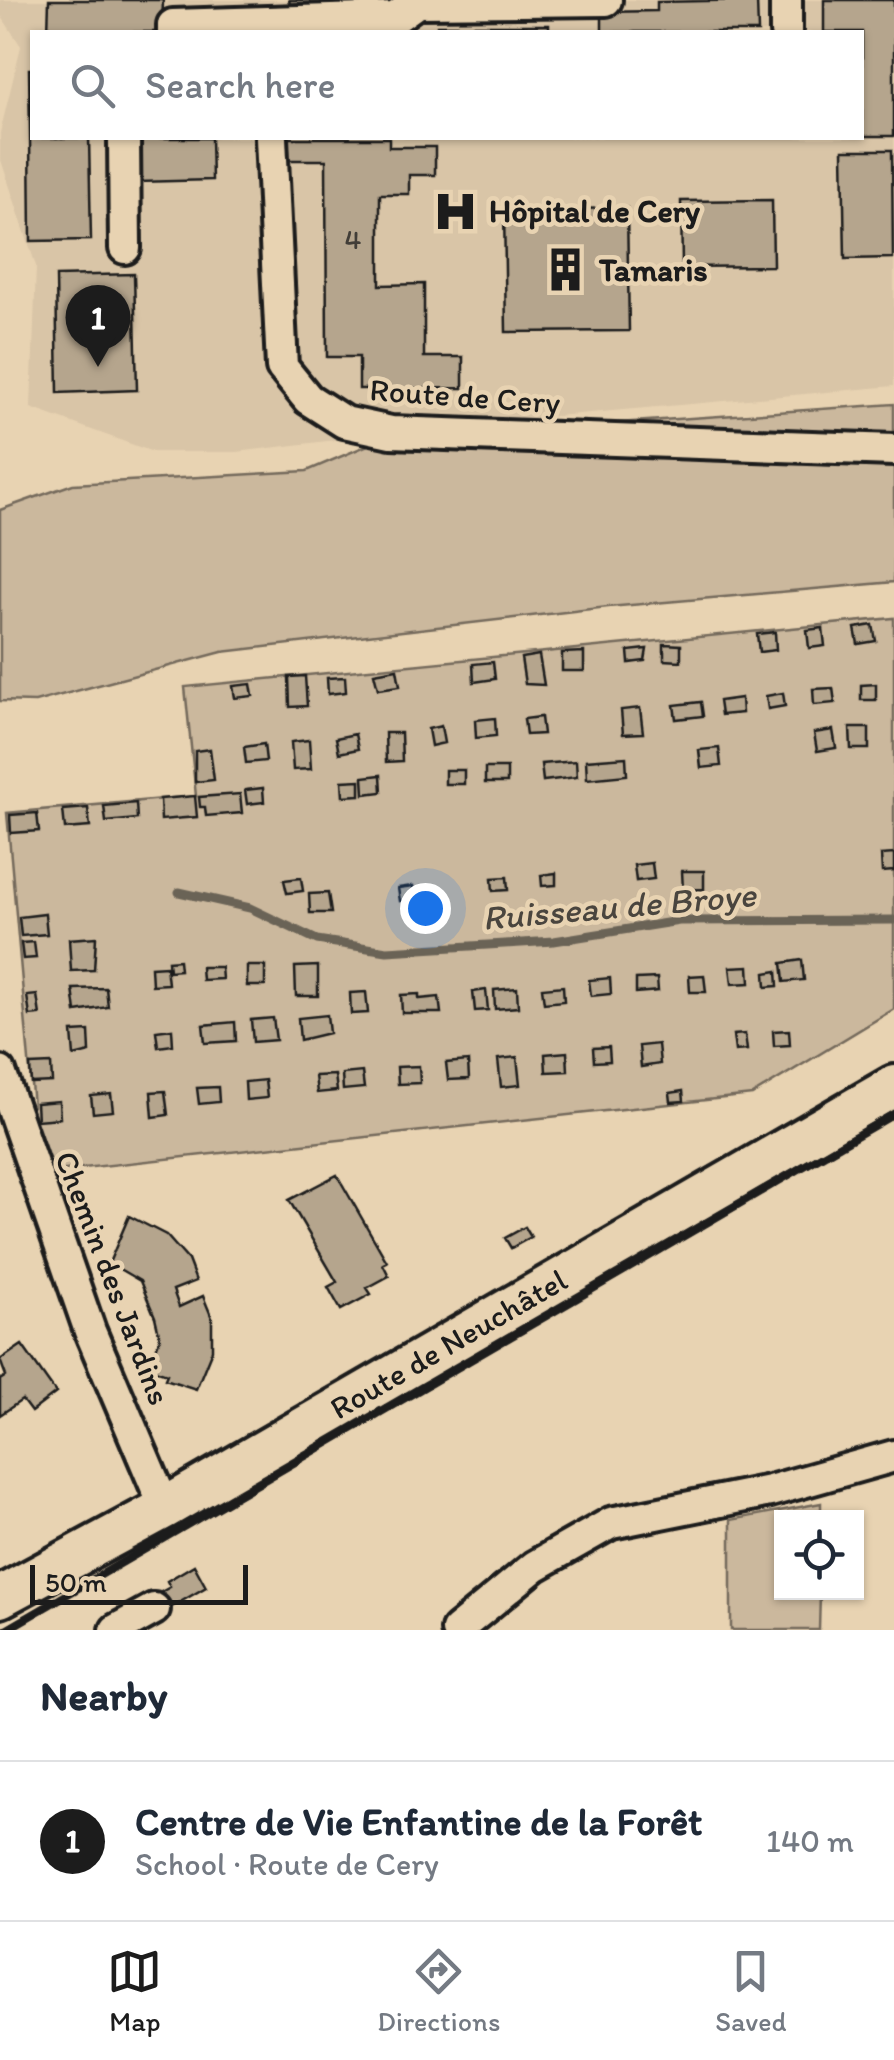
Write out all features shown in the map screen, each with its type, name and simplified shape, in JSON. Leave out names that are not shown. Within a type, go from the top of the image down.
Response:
[{"type":"main road","name":"Route de Neuchâtel","points":[[0,1597],[165,1508],[894,1086]]},
{"type":"street","points":[[173,30],[173,25],[267,18],[395,25],[417,2],[606,0]]},
{"type":"street","points":[[786,0],[786,30]]},
{"type":"street","points":[[124,140],[125,248]]},
{"type":"street","name":"Route de Cery","points":[[271,140],[282,366],[308,399],[344,422],[391,432],[894,450]]},
{"type":"street","name":"Chemin des Jardins","points":[[0,1072],[90,1330],[165,1508]]},
{"type":"street","points":[[457,1630],[535,1566],[610,1524],[770,1491],[894,1456]]},
{"type":"street","points":[[116,1630],[154,1609]]},
{"type":"shaded area","name":"Hôpital de Cery","points":[[0,0],[894,0],[894,386],[467,424],[237,452],[153,452],[31,408],[36,266],[0,157],[0,133],[21,46],[0,14]]},
{"type":"shaded area","points":[[894,404],[894,582],[608,607],[222,652],[35,702],[0,701],[0,510],[73,484],[307,471],[382,439]]},
{"type":"shaded area","points":[[894,618],[894,1009],[752,1095],[47,1172],[24,1116],[33,1106],[7,813],[196,796],[185,687]]},
{"type":"shaded area","points":[[821,1503],[821,1510],[784,1510]]},
{"type":"shaded area","points":[[774,1512],[774,1600],[820,1600],[819,1630],[731,1630],[731,1520]]},
{"type":"building","points":[[49,0],[163,0],[162,30],[48,30]]},
{"type":"building","points":[[289,0],[391,0],[391,2],[290,4]]},
{"type":"building","points":[[757,0],[758,30],[602,30],[602,12],[657,11],[657,2]]},
{"type":"building","points":[[824,0],[894,0],[894,136],[864,136],[864,30],[824,30]]},
{"type":"building","points":[[437,25],[549,25],[549,30],[437,30]]},
{"type":"building","points":[[30,140],[89,140],[91,240],[31,241]]},
{"type":"building","points":[[137,140],[211,140],[212,180],[138,182]]},
{"type":"building","points":[[285,140],[389,140],[389,147],[435,147],[435,175],[409,175],[409,194],[380,194],[380,285],[424,284],[424,357],[463,357],[463,388],[359,389],[359,357],[327,357],[326,160],[285,160]]},
{"type":"building","points":[[843,150],[892,150],[893,258],[845,259]]},
{"type":"building","points":[[772,200],[773,266],[682,267],[681,201]]},
{"type":"building","name":"Tamaris","points":[[627,208],[629,331],[506,332],[504,210]]},
{"type":"building","points":[[134,274],[137,390],[58,393],[56,276]]},
{"type":"building","points":[[873,625],[876,641],[858,644],[855,628]]},
{"type":"building","points":[[823,628],[825,646],[809,648],[807,630]]},
{"type":"building","points":[[775,632],[776,650],[759,652],[757,634]]},
{"type":"building","points":[[664,644],[681,645],[681,661],[664,660]]},
{"type":"building","points":[[647,649],[645,661],[629,663],[628,651]]},
{"type":"building","points":[[584,652],[584,671],[562,671],[562,653]]},
{"type":"building","points":[[539,655],[544,685],[525,684],[521,658]]},
{"type":"building","points":[[493,662],[495,679],[474,682],[473,664]]},
{"type":"building","points":[[397,669],[400,686],[378,689],[374,673]]},
{"type":"building","points":[[305,676],[307,706],[290,707],[289,677]]},
{"type":"building","points":[[345,677],[346,692],[328,694],[327,678]]},
{"type":"building","points":[[251,684],[253,696],[235,698],[233,686]]},
{"type":"building","points":[[876,684],[876,700],[861,700],[861,685]]},
{"type":"building","points":[[833,688],[835,703],[814,705],[813,689]]},
{"type":"building","points":[[783,693],[785,706],[768,709],[766,696]]},
{"type":"building","points":[[741,698],[742,713],[721,715],[719,701]]},
{"type":"building","points":[[701,702],[703,716],[676,719],[674,705]]},
{"type":"building","points":[[640,708],[643,733],[623,734],[621,710]]},
{"type":"building","points":[[541,717],[543,734],[526,735],[524,719]]},
{"type":"building","points":[[495,718],[496,736],[476,738],[475,720]]},
{"type":"building","points":[[441,726],[444,743],[431,746],[428,729]]},
{"type":"building","points":[[850,728],[869,728],[869,749],[851,749]]},
{"type":"building","points":[[833,730],[836,748],[817,751],[814,733]]},
{"type":"building","points":[[385,733],[401,733],[402,761],[386,762]]},
{"type":"building","points":[[355,734],[358,749],[339,753],[336,738]]},
{"type":"building","points":[[309,740],[311,769],[293,770],[291,742]]},
{"type":"building","points":[[264,744],[266,761],[246,763],[244,747]]},
{"type":"building","points":[[719,748],[721,766],[701,768],[699,750]]},
{"type":"building","points":[[210,749],[214,780],[195,782],[195,751]]},
{"type":"building","points":[[626,757],[627,775],[587,779],[586,760]]},
{"type":"building","points":[[576,761],[577,777],[543,781],[541,764]]},
{"type":"building","points":[[485,768],[507,768],[507,783],[485,783]]},
{"type":"building","points":[[445,770],[464,770],[464,784],[445,784]]},
{"type":"building","points":[[381,775],[382,792],[364,794],[363,777]]},
{"type":"building","points":[[360,780],[360,795],[343,796],[342,781]]},
{"type":"building","points":[[263,788],[264,802],[247,804],[245,790]]},
{"type":"building","points":[[240,794],[242,813],[206,816],[205,807],[200,807],[199,797]]},
{"type":"building","points":[[195,796],[197,817],[161,820],[160,799]]},
{"type":"building","points":[[136,803],[137,819],[106,822],[104,806]]},
{"type":"building","points":[[88,808],[90,827],[65,829],[63,810]]},
{"type":"building","points":[[37,813],[39,831],[11,833],[10,815]]},
{"type":"building","points":[[894,854],[894,871],[882,872],[881,855]]},
{"type":"building","points":[[652,863],[654,879],[636,881],[634,865]]},
{"type":"building","points":[[682,871],[704,871],[704,889],[683,890]]},
{"type":"building","points":[[556,873],[556,885],[542,886],[541,875]]},
{"type":"building","points":[[507,877],[508,890],[493,891],[492,878]]},
{"type":"building","points":[[301,878],[303,891],[287,893],[284,880]]},
{"type":"building","points":[[413,886],[414,899],[400,901],[398,888]]},
{"type":"building","points":[[328,893],[331,913],[310,913],[309,894]]},
{"type":"building","points":[[45,914],[47,934],[21,936],[19,917]]},
{"type":"building","points":[[96,937],[94,970],[71,971],[69,939]]},
{"type":"building","points":[[34,942],[36,958],[23,959],[21,943]]},
{"type":"building","points":[[179,960],[180,970],[169,971],[168,961]]},
{"type":"building","points":[[802,960],[804,980],[784,982],[782,963]]},
{"type":"building","points":[[166,966],[168,984],[152,985],[151,967]]},
{"type":"building","points":[[247,966],[265,966],[265,986],[247,986]]},
{"type":"building","points":[[318,966],[318,996],[296,996],[295,967]]},
{"type":"building","points":[[749,966],[750,983],[732,984],[730,967]]},
{"type":"building","points":[[201,967],[221,967],[222,979],[202,980]]},
{"type":"building","points":[[777,971],[778,986],[766,987],[765,973]]},
{"type":"building","points":[[704,975],[706,992],[690,992],[689,976]]},
{"type":"building","points":[[610,978],[611,994],[591,996],[589,980]]},
{"type":"building","points":[[657,978],[658,991],[636,993],[636,979]]},
{"type":"building","points":[[563,986],[564,1001],[544,1003],[542,988]]},
{"type":"building","points":[[106,988],[108,1007],[76,1012],[73,989]]},
{"type":"building","points":[[517,988],[518,1007],[495,1009],[494,990]]},
{"type":"building","points":[[486,990],[488,1010],[475,1011],[473,992]]},
{"type":"building","points":[[366,992],[368,1013],[351,1014],[350,993]]},
{"type":"building","points":[[419,994],[419,999],[439,997],[441,1013],[402,1013],[401,995]]},
{"type":"building","points":[[37,995],[40,1015],[30,1016],[27,996]]},
{"type":"building","points":[[327,1015],[329,1033],[300,1040],[298,1018]]},
{"type":"building","points":[[273,1018],[276,1040],[253,1042],[251,1020]]},
{"type":"building","points":[[235,1022],[236,1041],[205,1043],[203,1025]]},
{"type":"building","points":[[172,1029],[173,1045],[158,1047],[156,1031]]},
{"type":"building","points":[[789,1030],[790,1045],[774,1046],[773,1031]]},
{"type":"building","points":[[89,1031],[90,1052],[74,1056],[72,1032]]},
{"type":"building","points":[[745,1034],[747,1050],[735,1051],[733,1035]]},
{"type":"building","points":[[658,1044],[660,1064],[641,1067],[639,1046]]},
{"type":"building","points":[[609,1047],[610,1061],[594,1062],[593,1048]]},
{"type":"building","points":[[567,1052],[568,1071],[546,1072],[545,1054]]},
{"type":"building","points":[[517,1057],[520,1085],[501,1087],[498,1059]]},
{"type":"building","points":[[468,1061],[469,1079],[448,1080],[446,1063]]},
{"type":"building","points":[[51,1064],[52,1082],[31,1083],[30,1065]]},
{"type":"building","points":[[419,1066],[420,1083],[398,1084],[397,1067]]},
{"type":"building","points":[[362,1072],[364,1088],[343,1090],[342,1074]]},
{"type":"building","points":[[335,1075],[337,1091],[317,1093],[315,1076]]},
{"type":"building","points":[[265,1080],[267,1098],[246,1100],[245,1082]]},
{"type":"building","points":[[218,1087],[219,1102],[199,1104],[197,1088]]},
{"type":"building","points":[[165,1091],[168,1115],[153,1117],[151,1092]]},
{"type":"building","points":[[683,1091],[684,1101],[671,1102],[670,1093]]},
{"type":"building","points":[[111,1094],[113,1111],[93,1113],[91,1096]]},
{"type":"building","points":[[59,1101],[60,1118],[37,1120],[36,1103]]},
{"type":"building","points":[[337,1175],[387,1262],[383,1264],[389,1276],[367,1288],[371,1294],[341,1310],[328,1287],[337,1282],[289,1200]]},
{"type":"building","points":[[129,1216],[166,1235],[188,1260],[196,1281],[173,1290],[179,1307],[203,1296],[212,1318],[212,1350],[196,1389],[165,1379],[167,1374],[149,1368],[160,1338],[155,1317],[140,1281],[109,1263]]},
{"type":"building","points":[[525,1227],[531,1237],[511,1248],[505,1238]]},
{"type":"building","points":[[22,1345],[56,1393],[31,1412],[22,1400],[0,1415],[0,1380],[6,1376],[0,1360]]},
{"type":"building","points":[[194,1565],[206,1587],[163,1612],[154,1596],[170,1587],[167,1581]]},
{"type":"waterway","name":"Ruisseau de Broye","points":[[179,892],[250,908],[317,940],[387,951],[554,941],[679,921],[894,920]]},
{"type":"railway","points":[[6,1630],[894,1114]]},
{"type":"place","name":"Hôpital de Cery","points":[[456,211]]},
{"type":"place","name":"Tamaris","points":[[566,270]]},
{"type":"place","name":"Centre de Vie Enfantine de la Forêt","points":[[98,367]]}]
